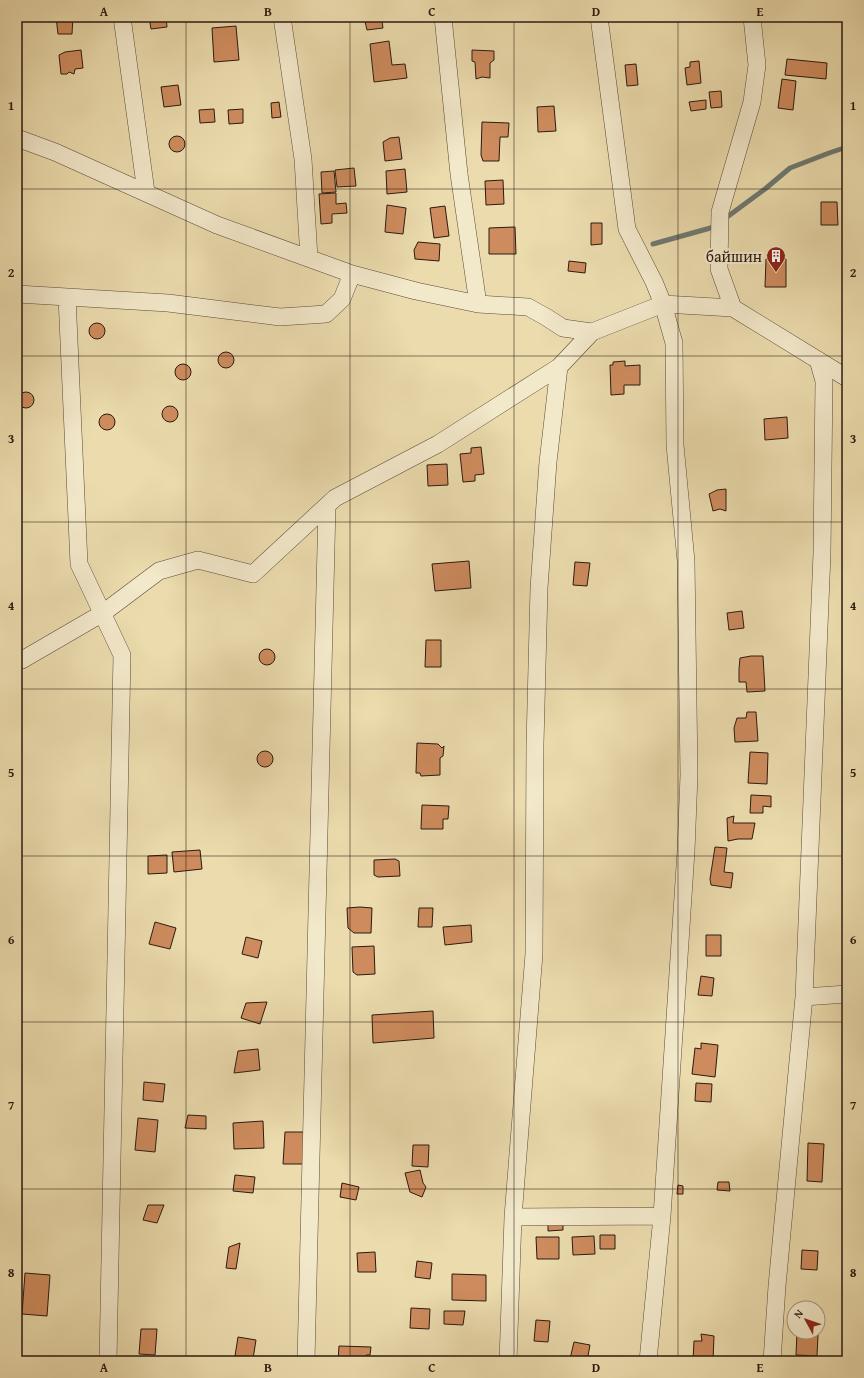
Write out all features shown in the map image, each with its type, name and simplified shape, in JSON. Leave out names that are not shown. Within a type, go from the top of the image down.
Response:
[{"type":"street","points":[[122,17],[146,192]]},
{"type":"street","points":[[282,17],[303,159],[309,258]]},
{"type":"street","points":[[443,17],[460,174],[478,304]]},
{"type":"street","points":[[599,17],[627,229],[654,282],[674,343],[676,446],[686,561],[689,775],[686,851],[662,1216],[648,1361]]},
{"type":"street","points":[[733,308],[719,269],[720,212],[752,102],[757,65],[752,17]]},
{"type":"street","points":[[17,138],[55,152],[217,225],[352,274],[416,291],[478,304],[528,307],[546,316],[563,328],[592,332]]},
{"type":"street","points":[[17,294],[168,303],[280,317],[326,314],[342,299],[352,274]]},
{"type":"street","points":[[67,297],[79,564],[122,655],[108,1361]]},
{"type":"street","points":[[17,661],[22,660],[102,613],[159,571],[198,560],[253,574],[335,498],[438,444],[559,367],[592,332],[662,304],[733,308],[847,378]]},
{"type":"street","points":[[772,1361],[777,1286],[804,997],[822,553],[824,381],[818,360]]},
{"type":"street","points":[[508,1361],[513,1217],[534,954],[535,744],[539,588],[548,462],[559,367]]},
{"type":"street","points":[[306,1361],[326,506]]},
{"type":"street","points":[[804,997],[847,994]]},
{"type":"street","points":[[513,1217],[662,1216]]},
{"type":"building","points":[[56,17],[73,17],[72,34],[58,34]]},
{"type":"building","points":[[149,17],[166,17],[167,27],[151,29]]},
{"type":"building","points":[[209,17],[230,17],[230,18],[209,20]]},
{"type":"building","points":[[364,17],[393,17],[393,19],[382,21],[383,28],[367,30]]},
{"type":"building","points":[[236,26],[239,60],[214,62],[212,28]]},
{"type":"building","points":[[389,41],[392,65],[405,64],[407,78],[374,82],[370,44]]},
{"type":"building","points":[[81,50],[83,68],[75,69],[74,74],[69,72],[67,74],[61,74],[59,55],[65,52]]},
{"type":"building","points":[[472,50],[494,51],[494,60],[490,63],[490,78],[482,77],[476,79],[475,62],[472,61]]},
{"type":"building","points":[[787,59],[827,63],[826,79],[785,75]]},
{"type":"building","points":[[699,61],[701,83],[687,85],[685,68],[690,67],[690,62]]},
{"type":"building","points":[[636,64],[638,85],[627,86],[625,65]]},
{"type":"building","points":[[782,79],[796,81],[793,110],[778,108]]},
{"type":"building","points":[[178,85],[181,105],[164,107],[161,87]]},
{"type":"building","points":[[721,91],[722,107],[711,108],[709,92]]},
{"type":"building","points":[[706,100],[706,109],[691,111],[689,102]]},
{"type":"building","points":[[279,102],[281,117],[272,118],[271,103]]},
{"type":"building","points":[[554,106],[556,131],[538,132],[537,107]]},
{"type":"building","points":[[214,109],[215,122],[200,123],[199,110]]},
{"type":"building","points":[[243,109],[243,123],[229,124],[228,110]]},
{"type":"building","points":[[482,122],[509,123],[508,137],[500,137],[499,161],[483,161],[481,155]]},
{"type":"building","points":[[177,136],[184,141],[185,144],[180,151],[177,152],[170,147],[169,144],[174,137]]},
{"type":"building","points":[[399,137],[402,159],[385,161],[383,142],[390,138]]},
{"type":"building","points":[[354,168],[356,186],[337,187],[335,170]]},
{"type":"building","points":[[405,169],[407,192],[387,194],[386,171]]},
{"type":"building","points":[[334,171],[336,192],[322,193],[321,172]]},
{"type":"building","points":[[503,180],[504,204],[486,205],[485,181]]},
{"type":"building","points":[[336,193],[336,204],[346,203],[347,213],[332,214],[332,223],[321,224],[319,194]]},
{"type":"building","points":[[821,202],[837,202],[838,225],[821,225]]},
{"type":"building","points":[[387,205],[406,208],[403,234],[385,232]]},
{"type":"building","points":[[445,206],[449,236],[434,238],[430,208]]},
{"type":"building","points":[[591,223],[602,223],[602,244],[591,245]]},
{"type":"building","points":[[515,227],[516,254],[489,254],[489,228]]},
{"type":"building","points":[[418,242],[440,244],[439,261],[415,259],[414,250]]},
{"type":"building","name":"байшин","points":[[766,259],[786,259],[786,287],[765,287]]},
{"type":"building","points":[[569,261],[586,263],[585,273],[568,271]]},
{"type":"building","points":[[97,323],[104,328],[105,331],[100,338],[97,339],[90,334],[89,331],[94,324]]},
{"type":"building","points":[[226,352],[233,357],[234,360],[229,367],[226,368],[219,363],[218,360],[223,353]]},
{"type":"building","points":[[625,361],[625,366],[640,365],[640,385],[624,385],[624,394],[611,395],[610,365],[613,365],[613,362]]},
{"type":"building","points":[[183,364],[190,369],[191,372],[186,379],[183,380],[176,375],[175,372],[180,365]]},
{"type":"building","points":[[26,392],[33,397],[34,400],[29,407],[26,408],[19,403],[18,400],[23,393]]},
{"type":"building","points":[[170,406],[177,411],[178,414],[173,421],[170,422],[163,417],[162,414],[167,407]]},
{"type":"building","points":[[107,414],[114,419],[115,422],[110,429],[107,430],[100,425],[99,422],[104,415]]},
{"type":"building","points":[[787,417],[788,438],[765,440],[764,419]]},
{"type":"building","points":[[481,447],[484,474],[475,475],[475,481],[463,482],[460,454],[471,453],[471,448]]},
{"type":"building","points":[[447,464],[448,485],[428,486],[427,465]]},
{"type":"building","points":[[726,489],[726,511],[720,509],[713,511],[709,494],[717,490]]},
{"type":"building","points":[[469,561],[471,588],[435,591],[432,564]]},
{"type":"building","points":[[575,562],[590,563],[587,586],[573,585]]},
{"type":"building","points":[[742,611],[744,628],[729,630],[727,613]]},
{"type":"building","points":[[426,640],[441,640],[441,667],[425,667]]},
{"type":"building","points":[[267,649],[274,654],[275,657],[270,664],[267,665],[260,660],[259,657],[264,650]]},
{"type":"building","points":[[763,656],[765,691],[747,692],[746,682],[739,682],[740,658]]},
{"type":"building","points":[[747,712],[756,712],[758,741],[735,742],[734,728],[737,718],[746,718]]},
{"type":"building","points":[[417,743],[438,744],[442,748],[444,746],[443,756],[440,758],[440,775],[421,776],[420,773],[416,773]]},
{"type":"building","points":[[265,751],[272,756],[273,759],[268,766],[265,767],[258,762],[257,759],[262,752]]},
{"type":"building","points":[[750,752],[768,753],[767,784],[748,783]]},
{"type":"building","points":[[751,795],[771,796],[771,807],[763,806],[763,813],[750,813]]},
{"type":"building","points":[[422,805],[449,806],[448,819],[443,819],[443,829],[421,829]]},
{"type":"building","points":[[734,816],[733,823],[755,823],[752,839],[728,841],[727,818]]},
{"type":"building","points":[[715,847],[727,848],[724,872],[733,873],[731,888],[711,885],[710,879]]},
{"type":"building","points":[[200,850],[202,869],[174,872],[172,852]]},
{"type":"building","points":[[167,855],[167,873],[148,874],[148,856]]},
{"type":"building","points":[[395,859],[399,861],[400,876],[378,877],[374,875],[374,860]]},
{"type":"building","points":[[347,908],[372,908],[371,933],[354,933],[348,928]]},
{"type":"building","points":[[419,908],[433,908],[432,927],[418,927]]},
{"type":"building","points":[[155,922],[176,928],[170,949],[149,944]]},
{"type":"building","points":[[471,925],[472,942],[445,945],[443,927]]},
{"type":"building","points":[[706,935],[721,935],[721,956],[706,956]]},
{"type":"building","points":[[246,937],[262,941],[258,958],[242,954]]},
{"type":"building","points":[[374,946],[375,974],[357,975],[353,972],[352,947]]},
{"type":"building","points":[[701,976],[714,978],[712,996],[698,995]]},
{"type":"building","points":[[267,1002],[260,1024],[241,1018],[246,1003]]},
{"type":"building","points":[[433,1011],[434,1038],[373,1043],[372,1015]]},
{"type":"building","points":[[701,1043],[718,1045],[715,1077],[692,1074],[695,1048],[701,1049]]},
{"type":"building","points":[[258,1049],[260,1070],[234,1073],[238,1051]]},
{"type":"building","points":[[144,1082],[165,1084],[163,1102],[143,1100]]},
{"type":"building","points":[[696,1083],[712,1084],[711,1102],[695,1101]]},
{"type":"building","points":[[188,1115],[206,1116],[206,1129],[185,1128]]},
{"type":"building","points":[[138,1118],[158,1120],[155,1152],[135,1150]]},
{"type":"building","points":[[263,1121],[264,1148],[234,1149],[233,1123]]},
{"type":"building","points":[[285,1132],[306,1132],[304,1164],[283,1164]]},
{"type":"building","points":[[808,1143],[824,1144],[822,1182],[807,1181]]},
{"type":"building","points":[[413,1145],[429,1145],[428,1167],[412,1166]]},
{"type":"building","points":[[420,1170],[423,1183],[426,1187],[422,1197],[410,1192],[405,1173]]},
{"type":"building","points":[[235,1175],[255,1177],[253,1193],[233,1191]]},
{"type":"building","points":[[718,1182],[729,1182],[730,1191],[717,1190]]},
{"type":"building","points":[[342,1183],[359,1187],[356,1200],[340,1197]]},
{"type":"building","points":[[678,1185],[683,1186],[683,1194],[677,1194]]},
{"type":"building","points":[[148,1205],[164,1205],[157,1223],[143,1220]]},
{"type":"building","points":[[548,1219],[563,1219],[563,1230],[548,1231]]},
{"type":"building","points":[[600,1235],[615,1235],[615,1249],[600,1249]]},
{"type":"building","points":[[594,1236],[595,1254],[573,1255],[572,1237]]},
{"type":"building","points":[[536,1237],[559,1237],[559,1259],[537,1259]]},
{"type":"building","points":[[240,1243],[236,1269],[226,1268],[229,1247]]},
{"type":"building","points":[[802,1250],[818,1251],[817,1270],[801,1269]]},
{"type":"building","points":[[375,1252],[376,1272],[358,1272],[357,1253]]},
{"type":"building","points":[[417,1261],[432,1263],[430,1279],[415,1277]]},
{"type":"building","points":[[25,1273],[50,1275],[47,1316],[22,1314]]},
{"type":"building","points":[[452,1274],[486,1275],[486,1301],[452,1300]]},
{"type":"building","points":[[411,1308],[430,1309],[429,1329],[410,1328]]},
{"type":"building","points":[[444,1311],[465,1311],[463,1325],[444,1324]]},
{"type":"building","points":[[536,1320],[550,1321],[548,1342],[534,1341]]},
{"type":"building","points":[[141,1329],[157,1329],[155,1355],[139,1354]]},
{"type":"building","points":[[701,1334],[714,1336],[713,1361],[693,1361],[694,1341],[702,1341]]},
{"type":"building","points":[[238,1337],[256,1340],[253,1359],[235,1356]]},
{"type":"building","points":[[797,1340],[818,1340],[817,1356],[796,1355]]},
{"type":"building","points":[[574,1342],[590,1345],[587,1361],[570,1359]]},
{"type":"building","points":[[339,1346],[371,1347],[370,1355],[366,1355],[365,1361],[338,1361]]},
{"type":"waterway","points":[[723,220],[765,189],[790,168],[847,147]]},
{"type":"waterway","points":[[653,244],[714,227],[717,224]]},
{"type":"place","name":"байшин","points":[[776,273]]}]
